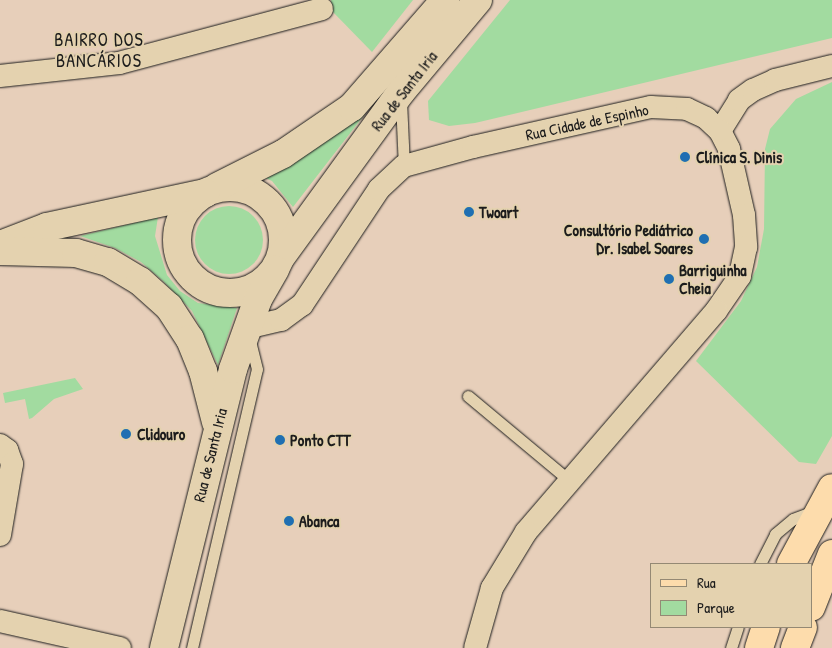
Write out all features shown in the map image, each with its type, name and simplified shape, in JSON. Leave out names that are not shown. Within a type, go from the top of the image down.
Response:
[{"type":"main road","name":"Rua de Santa Iria","points":[[164,648],[217,426],[246,328],[278,263],[445,0]]},
{"type":"main road","name":"Rua de Santa Iria","points":[[392,83],[478,0]]},
{"type":"main road","points":[[0,245],[47,227],[210,190],[242,188],[254,192],[273,208],[283,232],[278,263],[255,287],[241,292],[214,290],[191,276],[178,252],[176,238],[185,212],[210,190],[295,147],[352,107],[392,83]]},
{"type":"main road","points":[[0,251],[76,253],[108,262],[140,281],[169,307],[190,339],[204,371],[217,426]]},
{"type":"main road","points":[[792,563],[826,498]]},
{"type":"main road","points":[[812,605],[832,554]]},
{"type":"main road","points":[[759,648],[766,628]]},
{"type":"main road","points":[[795,648],[803,628]]},
{"type":"street","points":[[0,76],[113,64],[322,8]]},
{"type":"street","points":[[720,131],[739,100],[753,90],[775,80],[832,66]]},
{"type":"street","name":"Rua Cidade de Espinho","points":[[246,328],[281,320],[302,305],[382,184],[404,166],[473,147],[651,107],[675,107],[698,113],[720,131],[729,149],[741,197],[746,232],[744,262],[733,288],[526,532],[506,561],[487,601],[475,648]]},
{"type":"street","points":[[0,445],[10,457],[12,471],[0,535]]},
{"type":"street","points":[[0,621],[120,648]]},
{"type":"lane","points":[[392,83],[404,166]]},
{"type":"lane","points":[[192,648],[257,370],[246,328]]},
{"type":"lane","points":[[468,396],[570,481]]},
{"type":"lane","points":[[760,563],[768,544],[783,526],[826,498]]},
{"type":"lane","points":[[731,648],[738,628]]},
{"type":"green space","points":[[331,0],[413,0],[372,52],[332,11]]},
{"type":"green space","points":[[510,0],[832,0],[832,38],[475,123],[449,126],[429,120],[428,101]]},
{"type":"green space","points":[[832,82],[832,436],[816,464],[799,462],[696,361],[741,301],[757,267],[764,229],[765,149],[770,129],[796,99]]},
{"type":"green space","points":[[368,110],[293,207],[272,181],[261,176],[341,130]]},
{"type":"green space","points":[[222,206],[236,206],[248,211],[258,221],[263,233],[263,247],[258,259],[248,269],[236,274],[222,274],[210,269],[200,259],[195,247],[195,233],[200,221],[210,211]]},
{"type":"green space","points":[[158,217],[155,236],[167,275],[180,291],[198,303],[237,308],[218,365],[192,311],[163,281],[141,262],[115,248],[80,236]]},
{"type":"green space","points":[[75,378],[83,389],[54,399],[32,418],[29,419],[25,399],[5,403],[3,393]]},
{"type":"place","name":"Clínica S. Dinis","points":[[685,157]]},
{"type":"place","name":"Twoart","points":[[469,212]]},
{"type":"place","name":"Consultório Pediátrico Dr. Isabel Soares","points":[[704,239]]},
{"type":"place","name":"Barriguinha Cheia","points":[[669,279]]},
{"type":"place","name":"Clidouro","points":[[126,434]]},
{"type":"place","name":"Ponto CTT","points":[[280,440]]},
{"type":"place","name":"Abanca","points":[[289,521]]},
{"type":"district","name":"BAIRRO DOS BANCÁRIOS","points":[[99,51]]}]
